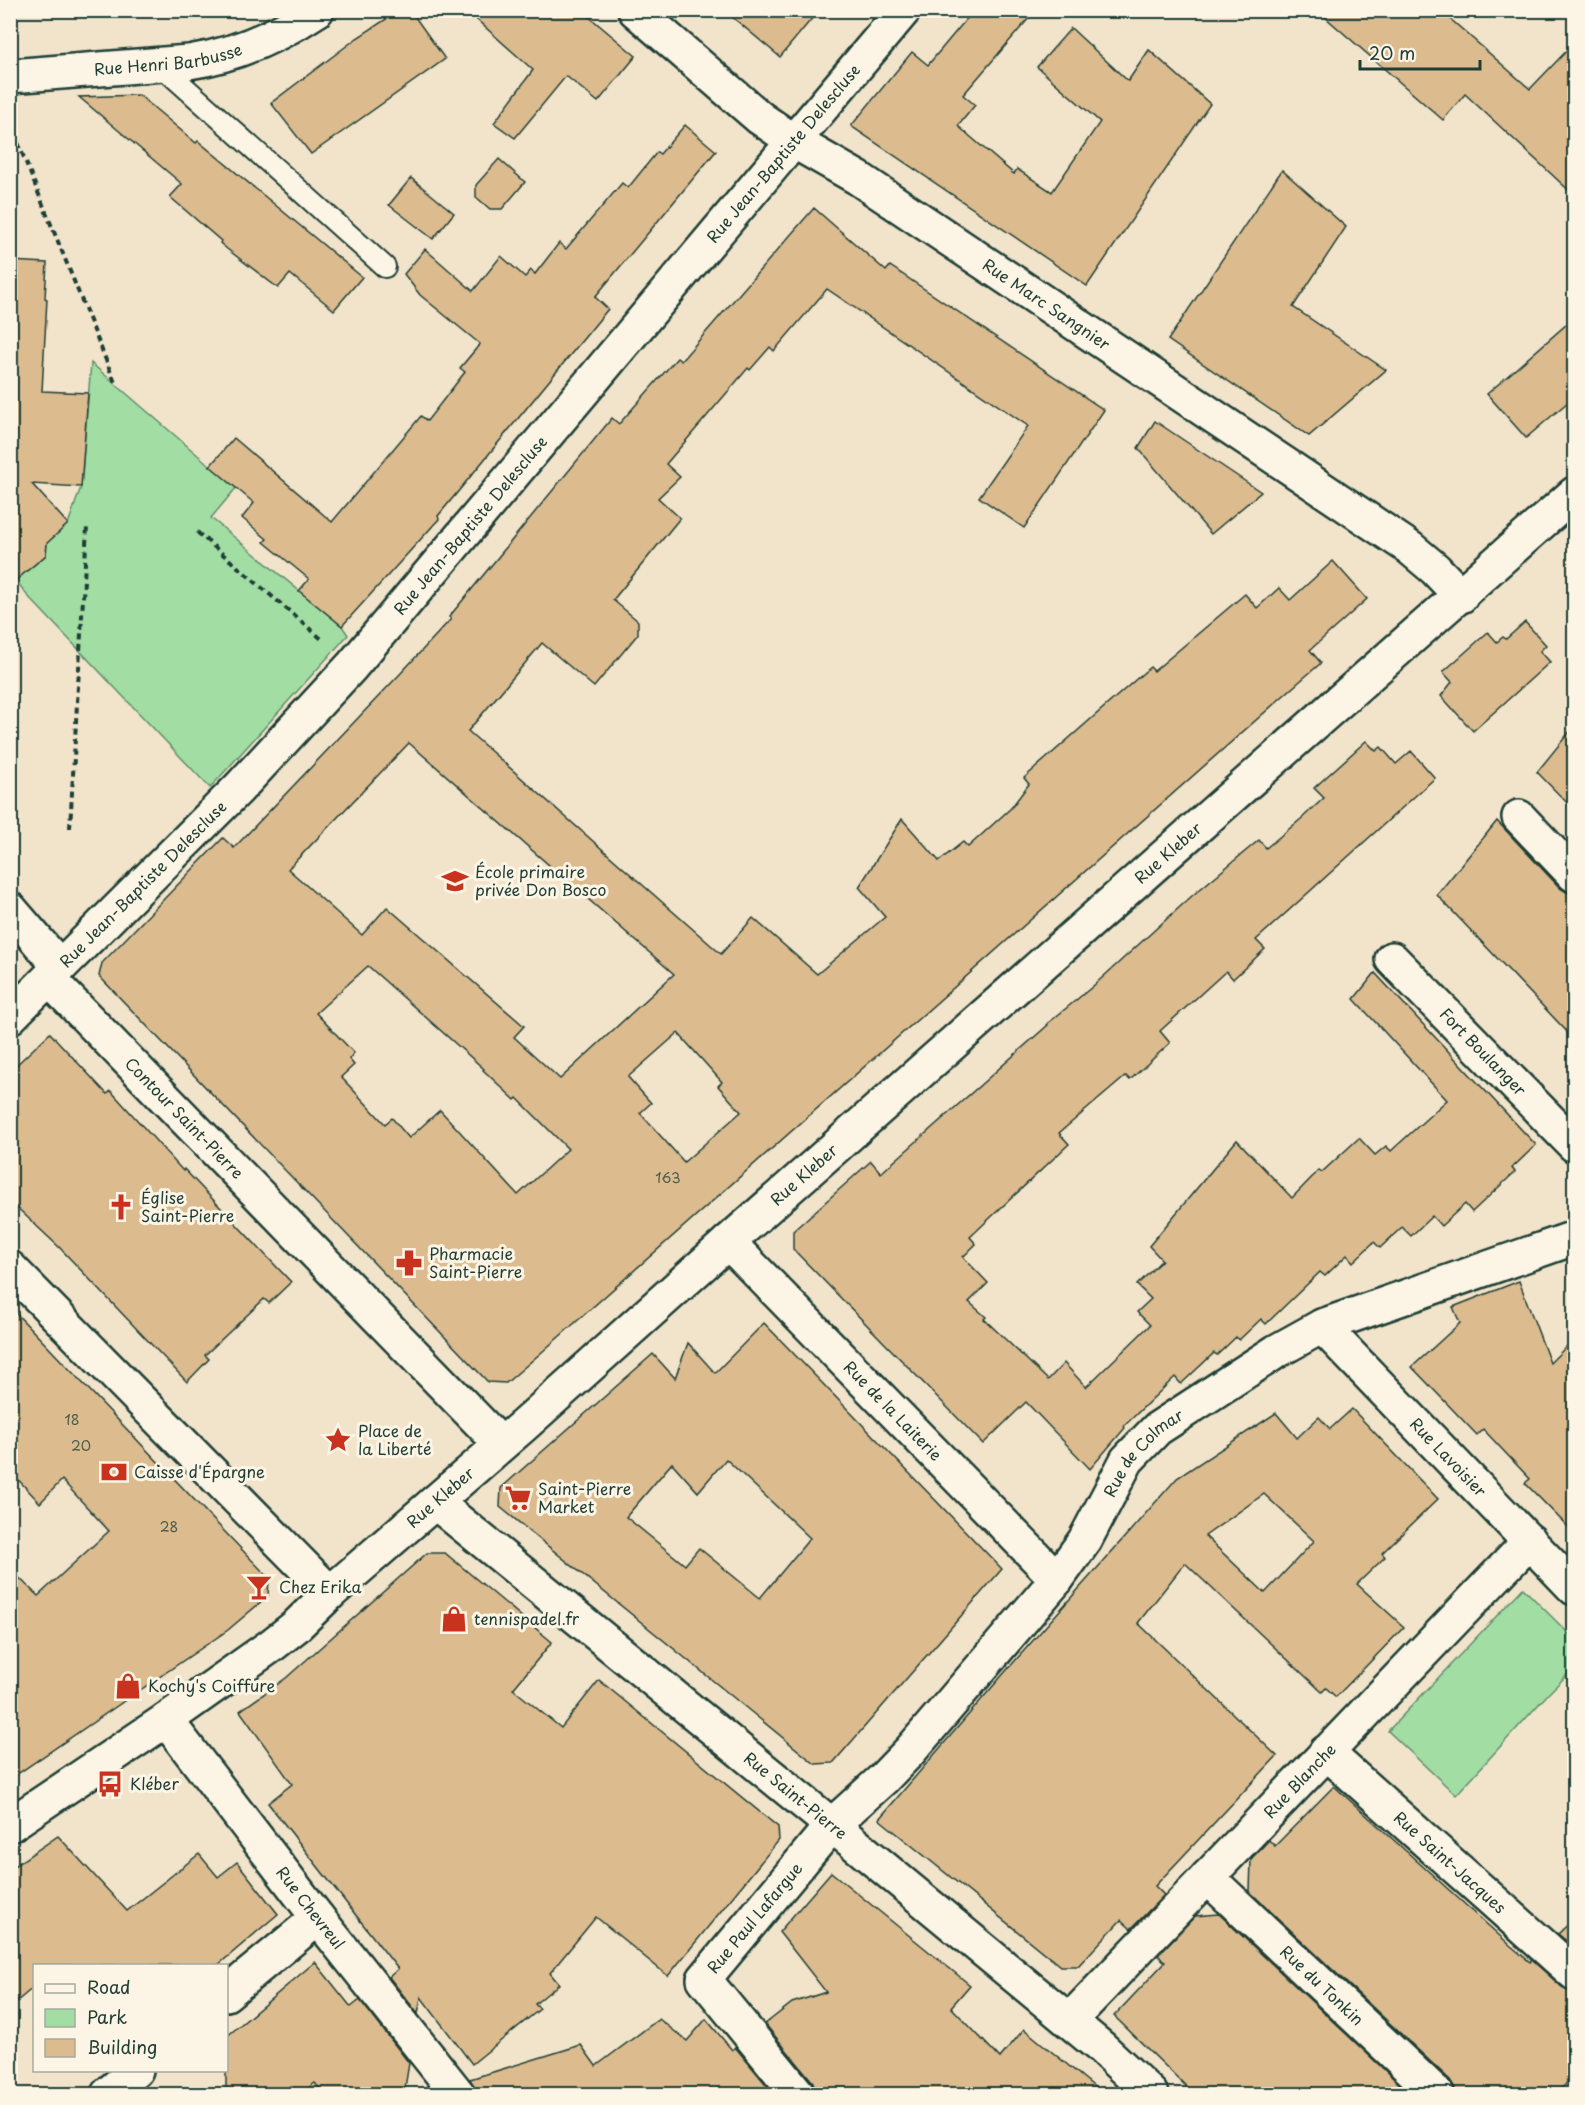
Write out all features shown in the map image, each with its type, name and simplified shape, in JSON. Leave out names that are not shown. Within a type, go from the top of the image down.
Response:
[{"type":"street","name":"Rue Henri Barbusse","points":[[10,76],[189,62],[226,54],[275,35],[317,10]]},
{"type":"street","name":"Rue Marc Sangnier","points":[[635,10],[760,118],[851,174],[1410,548],[1435,568],[1461,596]]},
{"type":"street","name":"Rue Jean-Baptiste Delescluse","points":[[10,1017],[238,789],[352,666],[904,10]]},
{"type":"street","name":"Rue Kleber","points":[[10,1825],[272,1646],[1575,494]]},
{"type":"street","points":[[1519,817],[1575,875]]},
{"type":"street","name":"Contour Saint-Pierre","points":[[10,909],[54,973],[319,1255],[501,1444]]},
{"type":"street","name":"Fort Boulanger","points":[[1392,959],[1575,1145]]},
{"type":"street","name":"Rue de Colmar","points":[[832,1825],[910,1750],[1057,1579],[1085,1540],[1127,1460],[1157,1430],[1277,1351],[1322,1326],[1575,1238]]},
{"type":"street","name":"Rue de la Laiterie","points":[[728,1242],[1057,1579]]},
{"type":"street","points":[[10,1268],[330,1593]]},
{"type":"street","name":"Rue Lavoisier","points":[[1322,1326],[1575,1588]]},
{"type":"street","name":"Rue Saint-Pierre","points":[[435,1502],[1102,2048],[1151,2094]]},
{"type":"street","name":"Rue Blanche","points":[[1069,2021],[1530,1541]]},
{"type":"street","name":"Rue Chevreul","points":[[166,1720],[455,2094]]},
{"type":"street","name":"Rue Saint-Jacques","points":[[1326,1752],[1575,1973]]},
{"type":"street","name":"Rue Paul Lafargue","points":[[798,2094],[704,1979],[832,1825]]},
{"type":"street","name":"Rue du Tonkin","points":[[1207,1876],[1437,2094]]},
{"type":"street","points":[[228,1992],[318,1918]]},
{"type":"street","points":[[108,2094],[134,2072]]},
{"type":"lane","points":[[159,64],[385,267]]},
{"type":"path","points":[[10,123],[116,385]]},
{"type":"path","points":[[70,828],[87,527]]},
{"type":"path","points":[[197,532],[352,666]]},
{"type":"green space","points":[[91,363],[236,488],[211,518],[342,626],[348,635],[210,788],[26,594],[16,580],[46,555],[47,543],[68,524],[81,487]]},
{"type":"green space","points":[[1523,1588],[1574,1639],[1574,1668],[1456,1795],[1388,1731]]},
{"type":"building","points":[[400,10],[410,10],[445,59],[311,154],[271,103],[357,38]]},
{"type":"building","points":[[466,10],[581,10],[636,56],[598,102],[566,76],[515,138],[494,123],[533,70]]},
{"type":"building","points":[[724,10],[819,10],[780,57]]},
{"type":"building","points":[[974,10],[1036,10],[963,95],[975,105],[958,126],[1014,174],[1017,169],[1052,192],[1100,122],[1037,67],[1071,28],[1128,81],[1149,50],[1210,104],[1087,286],[851,126],[912,52],[928,65]]},
{"type":"building","points":[[1317,10],[1440,10],[1530,89],[1575,42],[1575,196],[1465,94],[1443,120]]},
{"type":"building","points":[[139,95],[362,277],[334,310],[290,274],[278,288],[227,249],[220,243],[221,241],[170,197],[182,184],[79,97]]},
{"type":"building","points":[[685,125],[716,151],[595,297],[608,309],[438,516],[439,519],[342,626],[299,591],[309,579],[264,542],[267,539],[242,518],[254,503],[210,466],[234,438],[332,522],[421,416],[427,421],[465,372],[460,368],[480,344],[420,295],[404,274],[425,249],[473,291],[501,256],[525,277],[531,270],[535,274],[559,243],[566,249],[622,183],[628,188],[657,152],[660,154]]},
{"type":"building","points":[[499,159],[525,182],[502,209],[490,209],[476,197],[476,185]]},
{"type":"building","points":[[1282,170],[1346,227],[1293,307],[1386,370],[1309,436],[1168,340]]},
{"type":"building","points":[[411,178],[454,213],[433,239],[389,205]]},
{"type":"building","points":[[814,208],[886,271],[890,266],[1104,410],[1024,528],[979,497],[1028,426],[827,289],[774,351],[770,347],[750,370],[748,368],[666,464],[680,477],[658,498],[680,518],[613,600],[638,621],[638,634],[594,687],[542,643],[468,731],[721,954],[753,918],[817,974],[885,917],[859,887],[902,819],[939,861],[963,842],[968,847],[1011,808],[1029,784],[1024,778],[1150,667],[1154,671],[1245,594],[1257,608],[1279,588],[1290,600],[1333,561],[1367,599],[1310,650],[1321,663],[542,1352],[506,1383],[488,1382],[99,976],[102,963],[223,838],[234,848],[401,673],[451,619],[449,617],[612,418],[619,424],[677,358],[681,361]],"holes":[[[409,743],[674,974],[560,1079],[514,1037],[524,1026],[387,907],[362,935],[288,869]],[[368,966],[484,1069],[515,1100],[517,1098],[568,1149],[518,1195],[440,1110],[409,1138],[392,1118],[385,1124],[341,1077],[354,1065],[349,1059],[354,1053],[316,1013]],[[678,1033],[722,1082],[718,1086],[741,1112],[684,1162],[640,1113],[651,1103],[628,1077]]]},
{"type":"building","points":[[10,261],[47,263],[42,391],[88,393],[81,487],[32,484],[68,524],[47,543],[46,555],[10,585]]},
{"type":"building","points":[[1575,317],[1575,396],[1526,438],[1487,394]]},
{"type":"building","points":[[1155,421],[1261,492],[1211,534],[1138,448]]},
{"type":"building","points":[[1525,622],[1546,645],[1540,651],[1550,662],[1473,731],[1441,696],[1452,682],[1443,672],[1488,632],[1497,642],[1503,637],[1506,639]]},
{"type":"building","points":[[1575,725],[1575,811],[1537,772]]},
{"type":"building","points":[[1366,741],[1376,751],[1381,747],[1396,764],[1411,751],[1435,778],[1256,940],[1265,949],[1233,979],[1226,971],[1160,1031],[1170,1043],[1130,1080],[1126,1076],[1059,1133],[1069,1144],[970,1237],[976,1244],[963,1257],[988,1283],[969,1302],[1048,1380],[1064,1363],[1086,1387],[1150,1325],[1137,1312],[1151,1299],[1137,1285],[1162,1260],[1149,1246],[1237,1140],[1292,1198],[1319,1170],[1322,1172],[1359,1138],[1375,1155],[1386,1146],[1391,1151],[1447,1100],[1354,999],[1375,973],[1536,1145],[1512,1168],[1515,1172],[1472,1212],[1465,1204],[1441,1226],[1432,1216],[1411,1236],[1402,1227],[1380,1248],[1374,1242],[1353,1262],[1347,1255],[1325,1276],[1320,1272],[1266,1324],[1261,1319],[1239,1340],[1236,1337],[1217,1355],[1214,1353],[1181,1384],[1175,1377],[1124,1426],[1125,1428],[1090,1469],[1026,1402],[983,1444],[793,1249],[793,1231],[871,1161],[881,1173],[1193,895],[1259,840],[1266,848],[1301,819],[1324,798],[1314,788]]},
{"type":"building","points":[[1497,821],[1560,888],[1568,893],[1575,893],[1575,1040],[1437,895]]},
{"type":"building","name":"Église Saint-Pierre","points":[[50,1033],[107,1094],[111,1091],[183,1171],[184,1169],[291,1282],[269,1303],[264,1299],[205,1355],[209,1359],[187,1382],[59,1247],[10,1201],[10,1071]]},
{"type":"building","points":[[1519,1281],[1550,1363],[1575,1338],[1575,1534],[1525,1483],[1530,1479],[1483,1429],[1477,1435],[1412,1367],[1460,1323],[1453,1307]]},
{"type":"building","points":[[10,1307],[269,1578],[268,1596],[228,1630],[10,1779],[10,1569],[38,1596],[109,1531],[62,1480],[40,1503],[10,1471]]},
{"type":"building","points":[[764,1323],[1002,1569],[833,1763],[815,1764],[500,1507],[501,1488],[653,1354],[675,1378],[688,1343],[715,1373]],"holes":[[[726,1459],[810,1538],[760,1598],[699,1548],[685,1565],[626,1517],[672,1463],[698,1492]]]},
{"type":"building","points":[[1352,1409],[1438,1499],[1382,1553],[1385,1557],[1357,1584],[1404,1627],[1336,1697],[1326,1688],[1322,1692],[1185,1563],[1138,1623],[1277,1756],[1155,1886],[1164,1895],[1131,1929],[1121,1920],[1078,1966],[1060,1966],[879,1819],[1177,1478],[1276,1413],[1297,1438],[1319,1417],[1330,1429]],"holes":[[[1264,1494],[1314,1541],[1265,1593],[1205,1536]]]},
{"type":"building","points":[[427,1553],[445,1553],[552,1642],[513,1689],[561,1728],[599,1680],[778,1827],[779,1840],[668,1976],[596,1917],[550,1973],[559,1984],[535,2004],[540,2009],[472,2064],[421,1997],[418,2014],[389,1977],[398,1969],[268,1803],[292,1784],[240,1711],[286,1678]]},
{"type":"building","points":[[1334,1786],[1511,1946],[1530,1962],[1532,1960],[1562,1987],[1575,1991],[1575,2075],[1556,2094],[1455,2094],[1455,2088],[1450,2080],[1250,1892],[1251,1859],[1269,1840],[1275,1846]]},
{"type":"building","points":[[58,1836],[127,1911],[199,1854],[218,1877],[237,1862],[278,1914],[219,1964],[33,1964],[33,1988],[10,2007],[10,1869]]},
{"type":"building","points":[[831,1872],[970,1985],[951,2007],[1000,2058],[1024,2029],[1103,2094],[816,2094],[813,2082],[765,2024],[792,2003],[826,1992],[779,1932]]},
{"type":"building","points":[[1219,1914],[1410,2094],[1194,2094],[1114,2016],[1165,1962],[1158,1955],[1195,1916]]},
{"type":"building","points":[[1575,1918],[1575,1948],[1558,1934]]},
{"type":"building","points":[[315,1962],[351,2007],[360,2000],[409,2063],[404,2094],[324,2094],[315,2083],[300,2094],[226,2094],[228,2035]]},
{"type":"building","points":[[659,2019],[687,2041],[706,2019],[732,2050],[735,2047],[774,2094],[476,2094],[470,2079],[581,2045],[596,2066]]},
{"type":"place","name":"École primaire privée Don Bosco","points":[[455,881]]},
{"type":"place","name":"Église Saint-Pierre","points":[[121,1207]]},
{"type":"place","name":"Pharmacie Saint-Pierre","points":[[409,1263]]},
{"type":"place","name":"Place de la Liberté","points":[[338,1440]]},
{"type":"place","name":"Caisse d'Épargne","points":[[114,1472]]},
{"type":"place","name":"Saint-Pierre Market","points":[[518,1498]]},
{"type":"place","name":"Chez Erika","points":[[259,1587]]},
{"type":"place","name":"tennispadel.fr","points":[[454,1619]]},
{"type":"place","name":"Kochy's Coiffure","points":[[128,1686]]},
{"type":"place","name":"Kléber","points":[[110,1784]]}]
